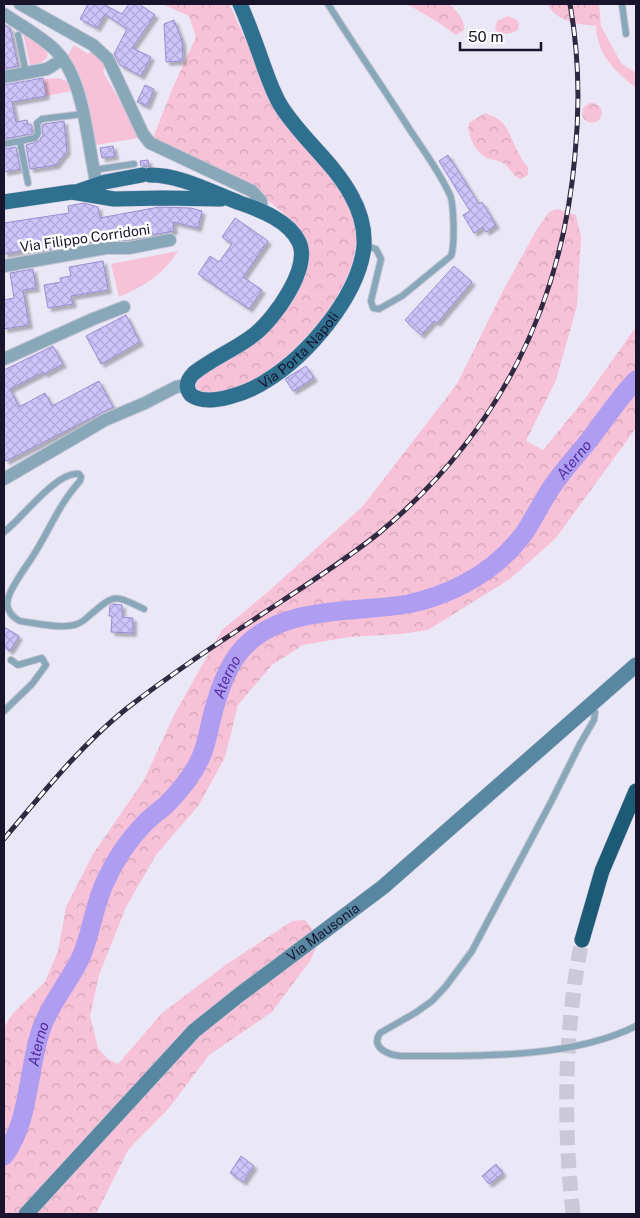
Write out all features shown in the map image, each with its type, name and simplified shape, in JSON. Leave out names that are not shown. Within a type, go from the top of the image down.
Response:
[{"type":"highway","points":[[582,940],[605,863],[636,791]]},
{"type":"main road","name":"Via Porta Napoli","points":[[187,385],[189,393],[195,398],[229,397],[260,385],[288,365],[319,335],[338,308],[356,273],[364,246],[363,226],[352,196],[339,176],[290,119],[277,100],[240,4]]},
{"type":"main road","points":[[4,202],[72,192],[142,171],[187,182],[262,211],[283,224],[299,241],[301,255],[293,283],[277,311],[262,328],[244,342],[194,373],[189,378],[187,385]]},
{"type":"main road","points":[[96,184],[117,199],[208,198],[241,203]]},
{"type":"main road","name":"Via Mausonia","points":[[26,1214],[194,1032],[239,995],[383,887],[636,665]]},
{"type":"street","points":[[20,4],[93,45],[104,54],[112,66],[143,134],[150,143],[252,191],[261,201],[262,211]]},
{"type":"street","points":[[4,14],[50,46],[63,60],[77,86],[96,184]]},
{"type":"street","points":[[4,77],[49,68],[63,60]]},
{"type":"street","name":"Via Filippo Corridoni","points":[[4,266],[106,248],[129,248],[170,240]]},
{"type":"street","points":[[4,360],[93,319],[124,307]]},
{"type":"street","points":[[4,479],[105,420],[152,400],[176,387],[187,385]]},
{"type":"lane","points":[[328,4],[361,57],[420,144],[451,200],[453,246],[450,256],[402,296],[379,310],[373,308],[371,300],[382,261],[373,247],[364,246]]},
{"type":"lane","points":[[622,4],[626,34]]},
{"type":"lane","points":[[18,35],[26,73]]},
{"type":"lane","points":[[4,144],[35,138],[38,135],[37,123],[41,120],[83,114]]},
{"type":"lane","points":[[20,142],[28,183]]},
{"type":"lane","points":[[4,532],[47,491],[68,477],[79,474],[81,477],[80,481],[62,502],[37,550],[10,595],[7,604],[9,611],[14,618],[20,620],[71,626],[81,623],[102,604],[110,600],[119,599],[144,609]]},
{"type":"lane","points":[[4,711],[32,684],[46,665],[42,658],[36,658],[21,665],[11,660]]},
{"type":"lane","points":[[590,705],[595,712],[594,720],[472,951],[437,996],[414,1013],[380,1033],[378,1042],[384,1052],[401,1056],[533,1052],[578,1045],[618,1034],[636,1026]]},
{"type":"green space","points":[[162,4],[229,4],[246,40],[264,71],[341,190],[352,214],[355,226],[355,253],[350,268],[336,297],[317,324],[276,365],[252,381],[226,390],[198,391],[196,385],[201,377],[282,313],[302,234],[292,220],[246,183],[153,138],[173,87],[196,37],[189,16]]},
{"type":"green space","points":[[407,4],[449,4],[458,12],[462,19],[464,30],[456,35]]},
{"type":"green space","points":[[547,4],[599,4],[601,26],[570,22],[557,15]]},
{"type":"green space","points":[[508,16],[517,20],[519,24],[518,30],[507,34],[495,30],[497,21]]},
{"type":"green space","points":[[596,26],[601,26],[621,63],[636,73],[636,88],[614,69],[604,54],[597,36]]},
{"type":"green space","points":[[23,33],[45,49],[48,55],[46,59],[40,63],[30,65]]},
{"type":"green space","points":[[74,45],[88,54],[91,51],[100,57],[105,65],[103,72],[126,111],[139,138],[95,145],[83,87],[68,55]]},
{"type":"green space","points":[[58,78],[69,82],[72,91],[46,96],[43,79]]},
{"type":"green space","points":[[592,103],[599,106],[602,113],[599,120],[592,123],[585,120],[582,113],[585,106]]},
{"type":"green space","points":[[485,113],[500,120],[508,130],[522,160],[528,167],[528,175],[521,179],[518,178],[503,163],[485,157],[475,146],[470,137],[469,123]]},
{"type":"green space","points":[[557,209],[576,215],[581,237],[577,306],[556,380],[526,441],[543,450],[584,400],[636,327],[636,428],[556,538],[510,579],[428,630],[401,634],[349,637],[303,645],[272,665],[238,705],[225,757],[199,805],[156,855],[126,907],[99,975],[90,1016],[98,1048],[108,1059],[118,1064],[162,1013],[227,964],[292,921],[305,920],[312,929],[317,946],[310,961],[272,1012],[209,1055],[169,1108],[128,1150],[96,1214],[4,1214],[4,1028],[13,1013],[45,982],[58,951],[66,907],[93,854],[144,780],[174,715],[222,630],[270,590],[363,506],[457,384],[504,289],[537,229],[549,212]]},
{"type":"green space","points":[[178,251],[160,273],[136,289],[119,297],[111,264]]},
{"type":"building","points":[[88,4],[103,4],[122,14],[129,4],[139,4],[155,15],[132,48],[151,57],[141,76],[120,65],[114,54],[127,29],[105,14],[97,28],[80,19]]},
{"type":"building","points":[[174,20],[182,41],[183,61],[166,62],[164,24]]},
{"type":"building","points":[[4,24],[10,28],[18,66],[4,69]]},
{"type":"building","points":[[43,78],[46,96],[12,102],[16,122],[27,120],[28,125],[32,125],[32,134],[4,139],[4,85]]},
{"type":"building","points":[[145,85],[154,89],[147,106],[137,102]]},
{"type":"building","points":[[64,121],[67,151],[56,165],[30,169],[26,145],[39,141],[43,135],[42,125]]},
{"type":"building","points":[[113,146],[115,156],[102,158],[100,148]]},
{"type":"building","points":[[16,147],[20,169],[4,172],[4,149]]},
{"type":"building","points":[[448,155],[479,204],[482,202],[496,225],[486,232],[483,227],[474,233],[463,215],[470,211],[439,161]]},
{"type":"building","points":[[148,160],[149,166],[141,166],[140,161]]},
{"type":"building","points":[[84,203],[98,207],[100,218],[159,207],[191,208],[202,211],[198,228],[173,222],[174,231],[124,240],[105,240],[34,252],[33,249],[4,254],[4,223],[69,213],[68,206]]},
{"type":"building","points":[[235,218],[268,241],[243,277],[262,290],[249,309],[198,274],[210,256],[219,262],[232,244],[222,237]]},
{"type":"building","points":[[103,261],[108,290],[71,296],[73,304],[48,308],[44,285],[61,282],[60,278],[71,276],[69,267]]},
{"type":"building","points":[[454,266],[472,282],[437,323],[434,321],[421,335],[405,320]]},
{"type":"building","points":[[33,269],[36,288],[23,290],[29,325],[4,329],[4,300],[14,298],[10,273]]},
{"type":"building","points":[[126,315],[140,342],[101,364],[86,336]]},
{"type":"building","points":[[53,346],[63,364],[10,389],[19,407],[45,393],[52,406],[99,381],[113,407],[6,461],[4,457],[4,370]]},
{"type":"building","points":[[306,366],[314,378],[293,391],[285,379]]},
{"type":"building","points":[[113,604],[122,605],[122,617],[133,618],[133,633],[111,632],[112,616],[109,616],[110,606]]},
{"type":"building","points":[[4,627],[19,636],[10,651],[4,647]]},
{"type":"building","points":[[241,1156],[254,1166],[243,1182],[230,1173]]},
{"type":"building","points":[[496,1164],[503,1173],[489,1184],[482,1176]]},
{"type":"waterway","name":"Aterno","points":[[4,1156],[13,1142],[24,1110],[42,1027],[50,1009],[81,957],[106,880],[117,858],[131,838],[171,800],[194,770],[201,757],[216,702],[227,672],[244,647],[260,633],[300,617],[344,610],[408,604],[437,596],[481,574],[505,555],[519,540],[556,481],[636,380]]},
{"type":"tunnel","points":[[573,1214],[568,1146],[567,1077],[572,1008],[582,940]]},
{"type":"railway","points":[[4,839],[77,755],[126,709],[183,667],[331,568],[379,533],[421,495],[458,454],[489,410],[516,364],[538,316],[555,264],[568,211],[578,117],[577,60],[570,4]]}]
